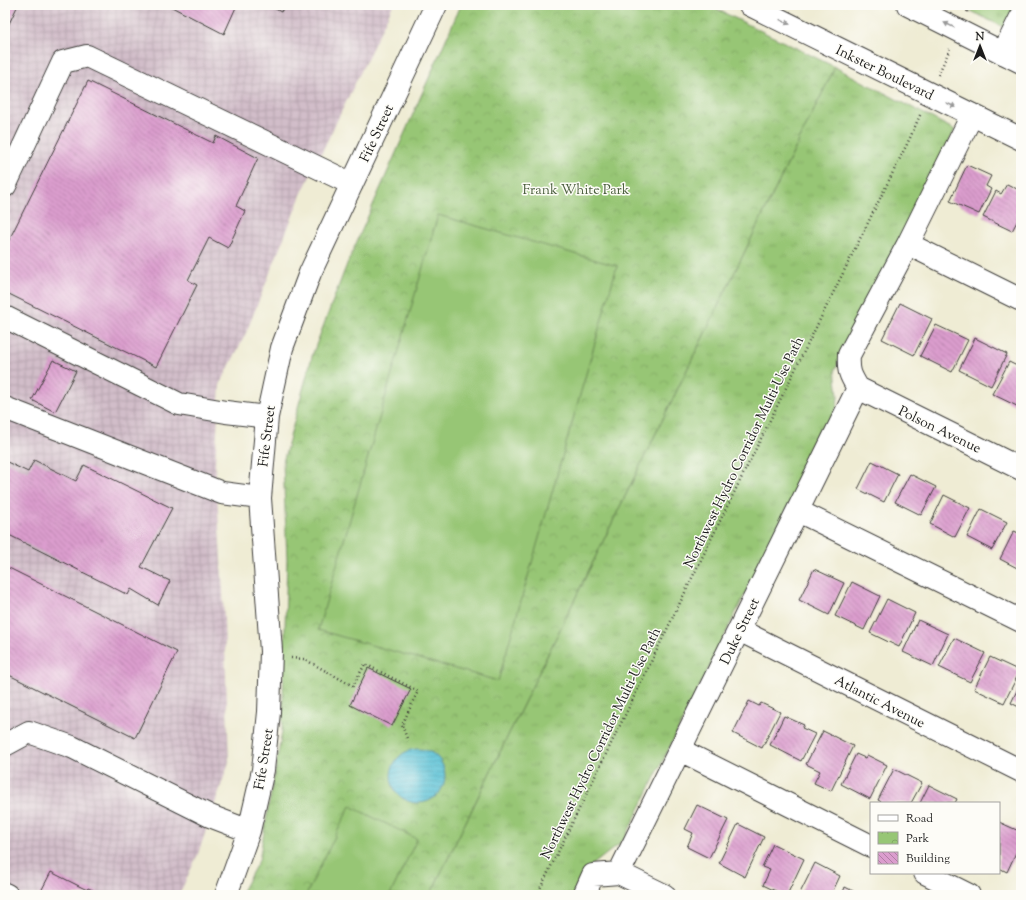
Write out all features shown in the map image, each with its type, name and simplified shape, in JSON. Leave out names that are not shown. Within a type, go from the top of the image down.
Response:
[{"type":"street","name":"Fife Street","points":[[226,895],[249,831],[263,770],[269,712],[271,658],[260,498],[267,417],[282,348],[310,273],[436,5]]},
{"type":"street","name":"Inkster Boulevard","points":[[750,5],[1021,139]]},
{"type":"street","points":[[908,5],[1012,57],[1021,17]]},
{"type":"street","points":[[5,186],[63,62],[87,56],[352,184]]},
{"type":"street","points":[[858,388],[851,378],[848,368],[849,355],[908,244],[972,115]]},
{"type":"street","points":[[908,244],[1021,300]]},
{"type":"street","points":[[5,317],[179,404],[267,417]]},
{"type":"street","name":"Polson Avenue","points":[[858,388],[1021,469]]},
{"type":"street","name":"Duke Street","points":[[619,873],[858,388]]},
{"type":"street","points":[[5,408],[222,493],[260,498]]},
{"type":"street","points":[[798,511],[1021,621]]},
{"type":"street","name":"Atlantic Avenue","points":[[739,630],[1021,771]]},
{"type":"street","points":[[5,745],[28,732],[72,747],[210,816],[249,831]]},
{"type":"street","points":[[680,750],[870,845]]},
{"type":"street","points":[[584,895],[593,875],[619,873],[664,895]]},
{"type":"street","points":[[927,874],[969,895]]},
{"type":"path","name":"Northwest Hydro Corridor Multi-Use Path","points":[[537,895],[908,140],[958,30]]},
{"type":"path","points":[[271,658],[304,659],[353,686],[365,664],[418,691],[402,725],[408,740]]},
{"type":"shaded area","points":[[5,5],[393,5],[301,195],[246,333],[220,385],[215,462],[223,592],[229,762],[198,854],[179,895],[5,895]]},
{"type":"green space","name":"Frank White Park","points":[[461,5],[708,5],[835,67],[430,895],[240,895],[259,860],[282,732],[287,559],[283,462],[313,353],[347,264]]},
{"type":"green space","points":[[959,5],[1018,5],[1007,29]]},
{"type":"green space","points":[[835,67],[955,130],[835,369],[838,396],[837,407],[624,840],[586,870],[574,895],[430,895]]},
{"type":"green space","points":[[438,215],[617,266],[498,681],[318,630]]},
{"type":"green space","points":[[350,806],[417,839],[390,895],[306,895]]},
{"type":"water","points":[[418,749],[428,751],[437,757],[443,766],[445,776],[443,786],[437,795],[428,801],[418,803],[408,801],[399,795],[393,786],[391,776],[393,766],[399,757],[408,751]]},
{"type":"building","points":[[5,5],[18,5],[5,32]]},
{"type":"building","points":[[168,5],[237,5],[224,34]]},
{"type":"building","points":[[268,5],[285,5],[281,12]]},
{"type":"building","points":[[88,81],[213,143],[216,136],[258,158],[236,206],[245,211],[228,248],[209,238],[188,280],[197,285],[156,367],[5,292],[5,248]]},
{"type":"building","points":[[967,165],[991,176],[986,186],[991,189],[979,214],[950,201]]},
{"type":"building","points":[[1007,184],[1021,191],[1021,214],[1012,231],[983,217],[996,191],[1001,194]]},
{"type":"building","points":[[900,303],[932,319],[914,355],[882,339]]},
{"type":"building","points":[[936,325],[968,340],[952,372],[920,356]]},
{"type":"building","points":[[975,338],[1007,354],[991,386],[959,370]]},
{"type":"building","points":[[53,360],[76,371],[55,412],[32,400]]},
{"type":"building","points":[[1009,362],[1021,368],[1021,408],[992,394]]},
{"type":"building","points":[[34,460],[76,481],[84,465],[172,508],[141,567],[170,581],[158,605],[131,589],[128,595],[5,533],[5,461],[28,472]]},
{"type":"building","points":[[872,461],[898,474],[884,502],[858,489]]},
{"type":"building","points":[[910,474],[936,487],[921,515],[895,502]]},
{"type":"building","points":[[944,495],[970,508],[955,537],[930,524]]},
{"type":"building","points":[[981,509],[1007,522],[992,550],[967,537]]},
{"type":"building","points":[[1014,531],[1021,534],[1021,570],[1000,559]]},
{"type":"building","points":[[5,566],[177,652],[135,738],[5,673]]},
{"type":"building","points":[[814,569],[844,583],[829,615],[799,600]]},
{"type":"building","points":[[852,582],[880,596],[864,630],[835,616]]},
{"type":"building","points":[[887,599],[915,613],[899,647],[870,633]]},
{"type":"building","points":[[918,620],[948,634],[933,666],[903,652]]},
{"type":"building","points":[[954,638],[985,653],[970,682],[939,667]]},
{"type":"building","points":[[990,657],[1020,671],[1004,703],[974,689]]},
{"type":"building","points":[[368,668],[411,689],[392,726],[350,705]]},
{"type":"building","points":[[1021,682],[1021,708],[1011,703]]},
{"type":"building","points":[[749,701],[759,706],[761,703],[780,712],[762,748],[733,733]]},
{"type":"building","points":[[784,716],[804,725],[802,728],[815,734],[801,761],[770,745]]},
{"type":"building","points":[[823,731],[853,746],[831,791],[814,783],[820,771],[806,764]]},
{"type":"building","points":[[856,754],[865,758],[867,755],[887,765],[870,799],[841,784]]},
{"type":"building","points":[[894,769],[922,783],[912,802],[881,802],[878,800]]},
{"type":"building","points":[[929,785],[957,799],[956,802],[920,802]]},
{"type":"building","points":[[697,805],[728,820],[709,858],[687,847],[693,833],[685,829]]},
{"type":"building","points":[[1000,822],[1021,832],[1021,842],[1007,872],[1000,868]]},
{"type":"building","points":[[738,824],[764,837],[745,877],[719,863]]},
{"type":"building","points":[[773,844],[804,859],[787,895],[763,885],[770,870],[762,867]]},
{"type":"building","points":[[815,863],[840,876],[831,895],[799,895]]},
{"type":"building","points":[[51,872],[87,890],[88,888],[99,893],[98,895],[39,895]]},
{"type":"building","points":[[845,887],[861,895],[842,895]]}]
